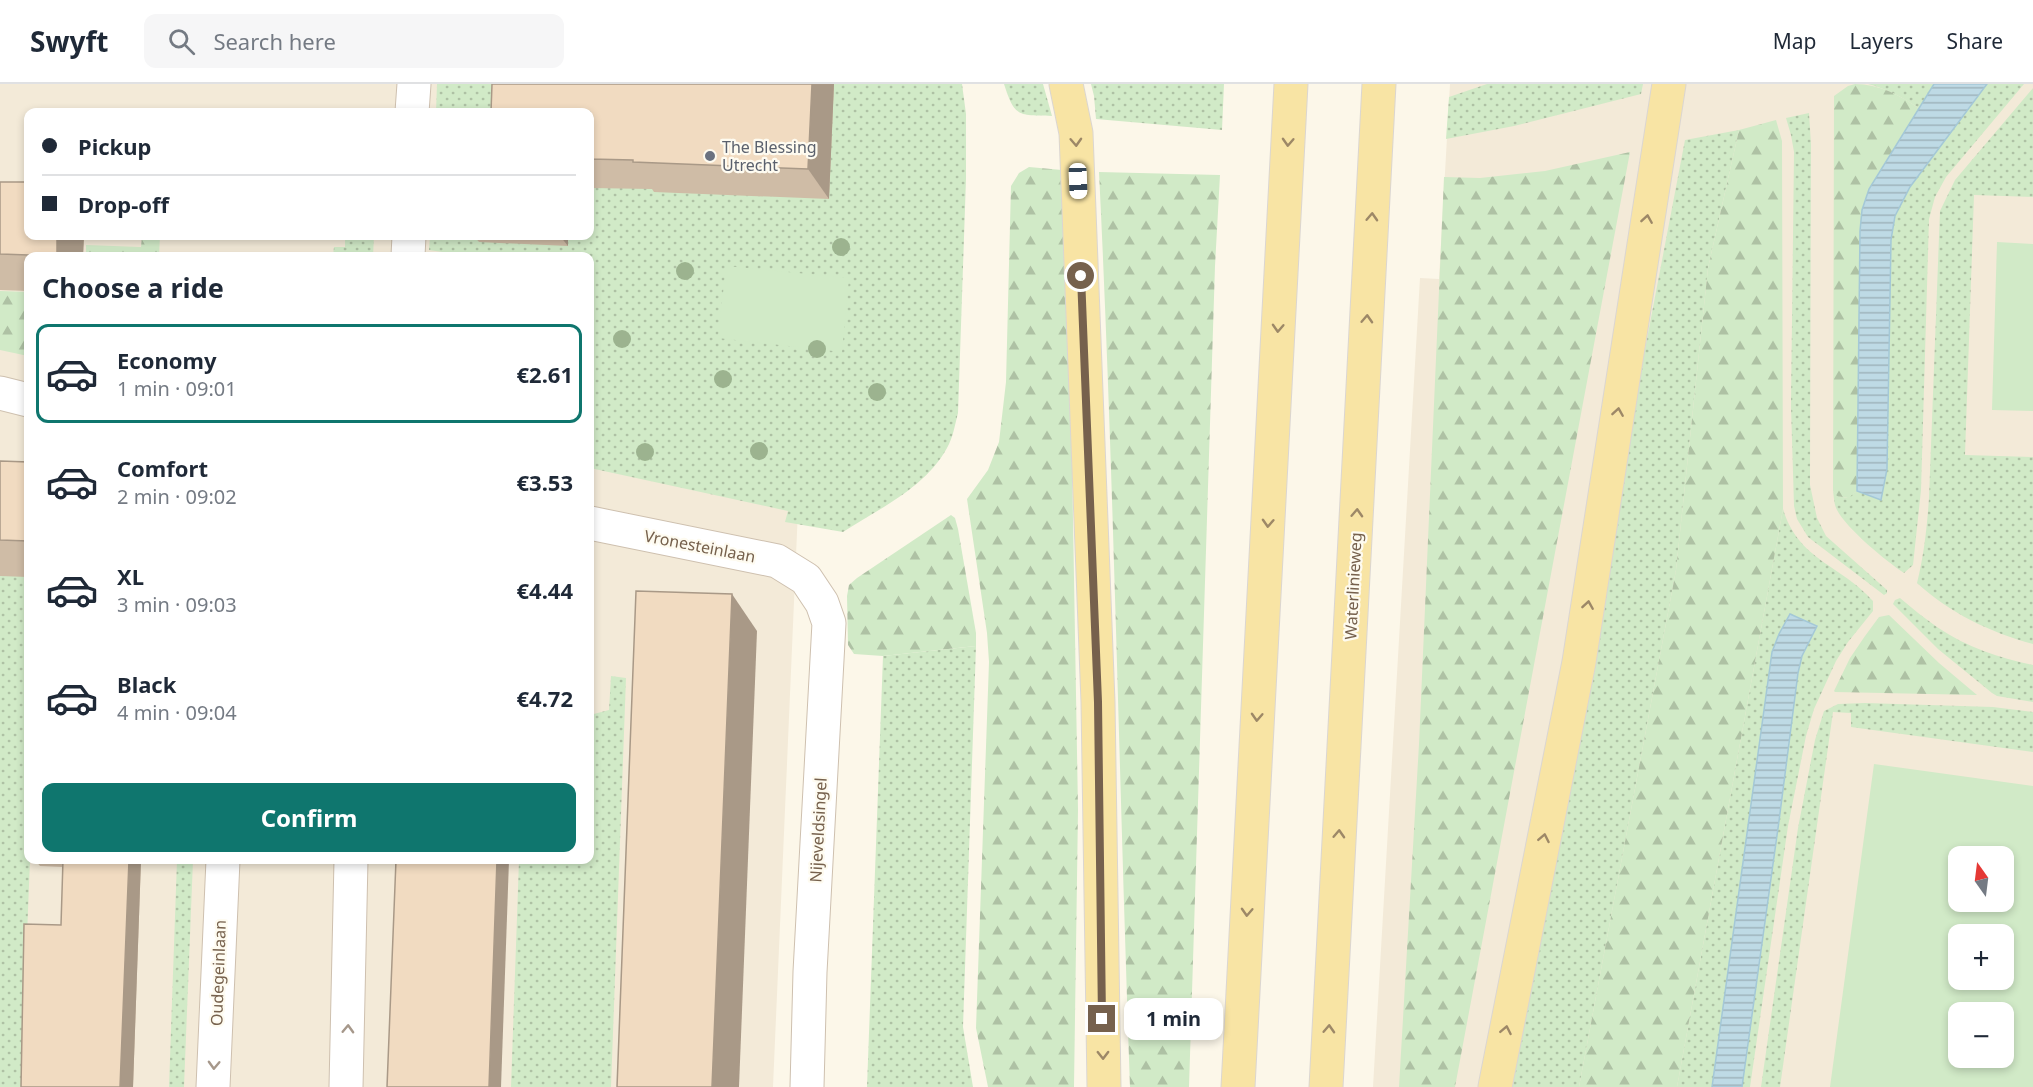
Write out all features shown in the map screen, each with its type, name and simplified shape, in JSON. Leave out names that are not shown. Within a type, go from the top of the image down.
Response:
[{"type":"main road","points":[[1066,84],[1076,133],[1098,702],[1104,1087]]},
{"type":"main road","points":[[1238,1087],[1291,84]]},
{"type":"main road","name":"Waterlinieweg","points":[[1326,1087],[1379,84]]},
{"type":"main road","points":[[1495,1087],[1579,663],[1669,84]]},
{"type":"street","points":[[412,108],[414,84]]},
{"type":"street","points":[[0,393],[24,399]]},
{"type":"street","name":"Vronesteinlaan","points":[[594,525],[777,561],[806,579]]},
{"type":"street","name":"Nijeveldsingel","points":[[806,579],[822,603],[829,623],[810,972],[807,1087]]},
{"type":"street","name":"Oudegeinlaan","points":[[213,1087],[223,864]]},
{"type":"street","points":[[346,1087],[351,864]]},
{"type":"shaded area","points":[[0,84],[864,84],[801,440],[773,1087],[0,1087]]},
{"type":"shaded area","points":[[1450,84],[2033,84],[2033,1087],[1373,1087],[1420,278],[1439,279]]},
{"type":"green space","points":[[437,84],[962,84],[966,114],[966,179],[958,413],[951,440],[938,462],[927,475],[901,496],[843,532],[785,522],[788,511],[594,469],[594,252],[442,252],[429,250],[430,240],[594,240],[594,108],[436,108]]},
{"type":"green space","points":[[1004,84],[1043,84],[1052,116],[1019,112],[1011,103]]},
{"type":"green space","points":[[1091,84],[1224,84],[1222,130],[1096,119]]},
{"type":"green space","points":[[1487,84],[1643,84],[1641,94],[1514,126],[1446,139],[1449,97]]},
{"type":"green space","points":[[1855,84],[1864,84],[1889,91],[1920,109],[1869,189],[1862,210],[1857,491],[1848,498],[1837,496],[1833,491],[1834,96]]},
{"type":"green space","points":[[1868,84],[1934,84],[1920,109],[1895,94]]},
{"type":"green space","points":[[1987,84],[2024,84],[1946,177],[1935,197],[1929,219],[1921,490],[1913,565],[1904,573],[1878,553],[1842,518],[1837,510],[1833,491],[1838,496],[1847,498],[1857,491],[1881,499],[1887,469],[1891,240],[1895,216],[1910,187]]},
{"type":"green space","points":[[2033,88],[2033,197],[1974,195],[1965,455],[2033,457],[2033,644],[2001,634],[1971,620],[1943,604],[1917,583],[1925,541],[1929,498],[1940,211],[1955,180]]},
{"type":"green space","points":[[1809,113],[1811,144],[1810,485],[1817,518],[1826,536],[1887,590],[1884,595],[1808,537],[1797,519],[1794,506],[1791,406],[1794,152],[1786,118]]},
{"type":"green space","points":[[1776,120],[1782,141],[1783,509],[1677,1087],[1579,1087],[1676,570],[1708,268],[1739,130]]},
{"type":"green space","points":[[1739,130],[1708,268],[1676,570],[1579,1087],[1504,1087],[1685,140]]},
{"type":"green space","points":[[1630,152],[1455,1087],[1399,1087],[1419,744],[1444,177],[1480,178],[1545,171]]},
{"type":"green space","points":[[1029,167],[1062,170],[1072,462],[1078,810],[1074,1087],[988,1087],[976,1028],[989,662],[987,633],[967,499],[988,470],[999,442],[1006,382],[1011,186],[1019,173]]},
{"type":"green space","points":[[1099,172],[1220,175],[1215,266],[1189,1087],[1130,1087]]},
{"type":"green space","points":[[142,240],[160,240],[159,252],[86,252],[86,245],[141,247]]},
{"type":"green space","points":[[345,240],[374,240],[373,252],[333,252],[334,247],[345,247]]},
{"type":"green space","points":[[1997,242],[2033,244],[2033,411],[1992,410]]},
{"type":"green space","points":[[726,266],[849,278],[842,352],[718,338]]},
{"type":"green space","points":[[0,291],[24,292],[24,355],[0,350]]},
{"type":"green space","points":[[1783,509],[1799,540],[1822,561],[1861,589],[1873,601],[1873,611],[1836,661],[1814,709],[1806,736],[1788,826],[1750,1087],[1742,1087],[1798,673],[1802,656],[1817,626],[1790,614],[1779,634],[1772,652],[1712,1087],[1677,1087]]},
{"type":"green space","points":[[951,515],[955,518],[958,529],[976,633],[976,646],[883,656],[854,654],[848,645],[847,596],[849,585]]},
{"type":"green space","points":[[0,575],[24,576],[24,864],[30,864],[21,1087],[0,1087]]},
{"type":"green space","points":[[1900,598],[1932,624],[1971,646],[2033,665],[2033,702],[1997,696],[1992,693],[1938,649],[1893,604]]},
{"type":"green space","points":[[1889,615],[1939,663],[1977,695],[1835,692],[1850,658],[1865,636],[1879,617]]},
{"type":"green space","points":[[976,646],[963,1027],[973,1087],[867,1087],[883,656]]},
{"type":"green space","points":[[611,676],[626,678],[611,1087],[511,1087],[519,864],[594,864],[594,714],[609,710]]},
{"type":"green space","points":[[1838,704],[1993,707],[2033,712],[2033,752],[1851,727],[1851,713],[1833,712],[1780,1087],[1761,1087],[1798,828],[1815,740],[1824,711]]},
{"type":"green space","points":[[1874,764],[2033,786],[2033,1087],[1830,1087]]},
{"type":"green space","points":[[177,864],[193,864],[184,1087],[169,1087]]},
{"type":"water","points":[[1934,84],[1987,84],[1910,187],[1895,216],[1891,240],[1887,469],[1881,500],[1857,491],[1862,210],[1869,189]]},
{"type":"water","points":[[1790,614],[1817,626],[1802,656],[1798,673],[1742,1087],[1712,1087],[1772,652]]},
{"type":"building","name":"The Blessing Utrecht","points":[[492,84],[812,84],[808,169],[594,159],[594,108],[491,108]]},
{"type":"building","points":[[0,182],[24,182],[24,240],[57,240],[57,252],[0,254]]},
{"type":"building","points":[[0,461],[24,462],[24,541],[0,540]]},
{"type":"building","points":[[636,591],[732,594],[712,1087],[617,1087]]},
{"type":"building","points":[[63,864],[129,864],[120,1087],[21,1087],[24,924],[61,925]]},
{"type":"building","points":[[396,864],[497,864],[489,1087],[387,1087]]},
{"type":"place","name":"The Blessing Utrecht","points":[[710,156]]},
{"type":"route","points":[[1081,276],[1098,702],[1102,1019]]}]
